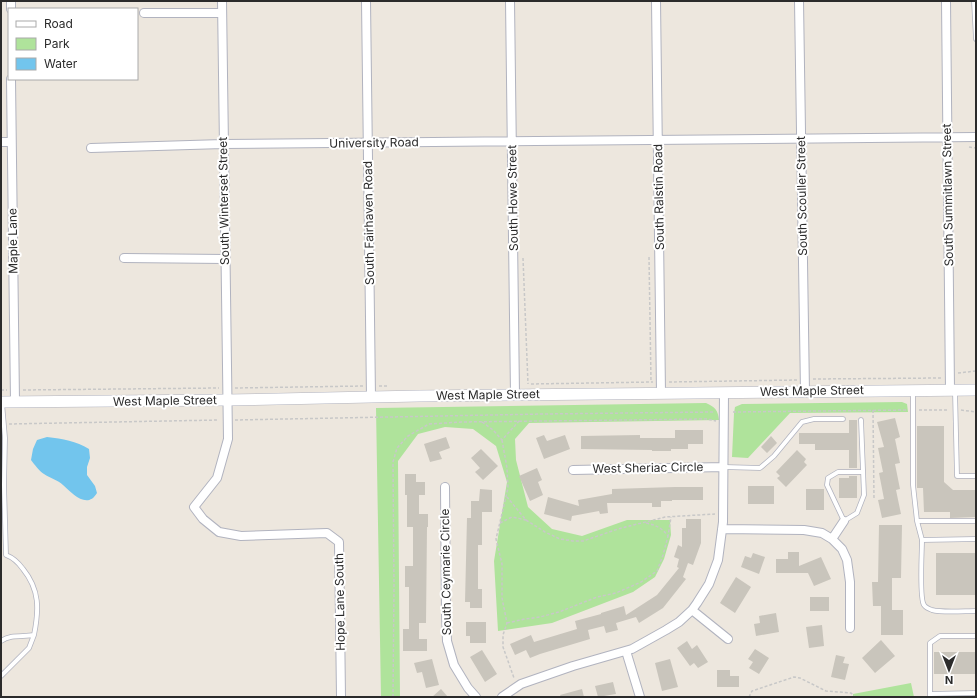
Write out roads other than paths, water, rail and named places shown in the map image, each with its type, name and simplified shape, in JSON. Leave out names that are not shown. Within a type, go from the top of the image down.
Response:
[{"type":"main road","name":"West Maple Street","points":[[2,402],[227,400],[371,392],[515,395],[976,390]]},
{"type":"street","name":"South Winterset Street","points":[[222,1],[227,400]]},
{"type":"street","name":"South Fairhaven Road","points":[[366,1],[371,392]]},
{"type":"street","name":"South Howe Street","points":[[510,1],[515,395]]},
{"type":"street","name":"South Ralstin Road","points":[[656,1],[661,393]]},
{"type":"street","name":"South Scouller Street","points":[[800,1],[805,392]]},
{"type":"street","name":"South Summitlawn Street","points":[[946,1],[950,376],[953,390]]},
{"type":"street","points":[[144,13],[222,13]]},
{"type":"street","name":"Maple Lane","points":[[11,80],[15,402]]},
{"type":"street","name":"University Road","points":[[91,148],[224,144],[976,137]]},
{"type":"street","points":[[1,142],[11,142]]},
{"type":"street","points":[[124,258],[225,259]]},
{"type":"street","points":[[502,697],[521,684],[573,666],[632,649],[679,622],[692,610],[709,584],[718,560],[722,529],[724,393]]},
{"type":"street","name":"Hope Lane South","points":[[227,400],[228,439],[217,478],[194,507],[203,519],[219,532],[241,536],[327,533],[339,542],[341,697]]},
{"type":"street","name":"West Sheriac Circle","points":[[573,470],[724,467]]},
{"type":"street","name":"South Ceymarie Circle","points":[[445,487],[447,642],[454,665],[468,688],[476,697]]},
{"type":"street","points":[[832,539],[844,521]]},
{"type":"street","points":[[722,529],[804,530],[822,533],[832,539],[842,549],[847,560],[850,582],[850,628]]},
{"type":"street","points":[[692,610],[728,639]]},
{"type":"street","points":[[626,651],[640,697]]},
{"type":"lane","points":[[975,4],[976,39]]},
{"type":"lane","points":[[913,390],[913,485],[917,521],[922,540],[923,605],[934,611],[976,612]]},
{"type":"lane","points":[[953,390],[956,410],[957,476],[976,476]]},
{"type":"lane","points":[[1,676],[29,648],[38,618],[38,605],[34,585],[14,558],[6,555],[4,424],[2,402]]},
{"type":"lane","points":[[724,467],[760,468],[774,456],[802,422],[814,419],[843,419]]},
{"type":"lane","points":[[861,420],[864,495],[857,513],[844,521],[827,485],[828,478],[838,472],[863,472]]},
{"type":"lane","points":[[917,521],[976,521]]},
{"type":"lane","points":[[922,540],[976,539]]},
{"type":"lane","points":[[1,641],[7,637],[26,637],[34,635]]},
{"type":"lane","points":[[976,636],[940,636],[930,643],[930,695],[976,693]]},
{"type":"water","points":[[47,437],[69,441],[89,449],[90,458],[87,467],[87,475],[95,486],[97,493],[93,498],[84,500],[75,496],[61,483],[42,473],[37,468],[31,460],[33,449],[37,440]]}]
